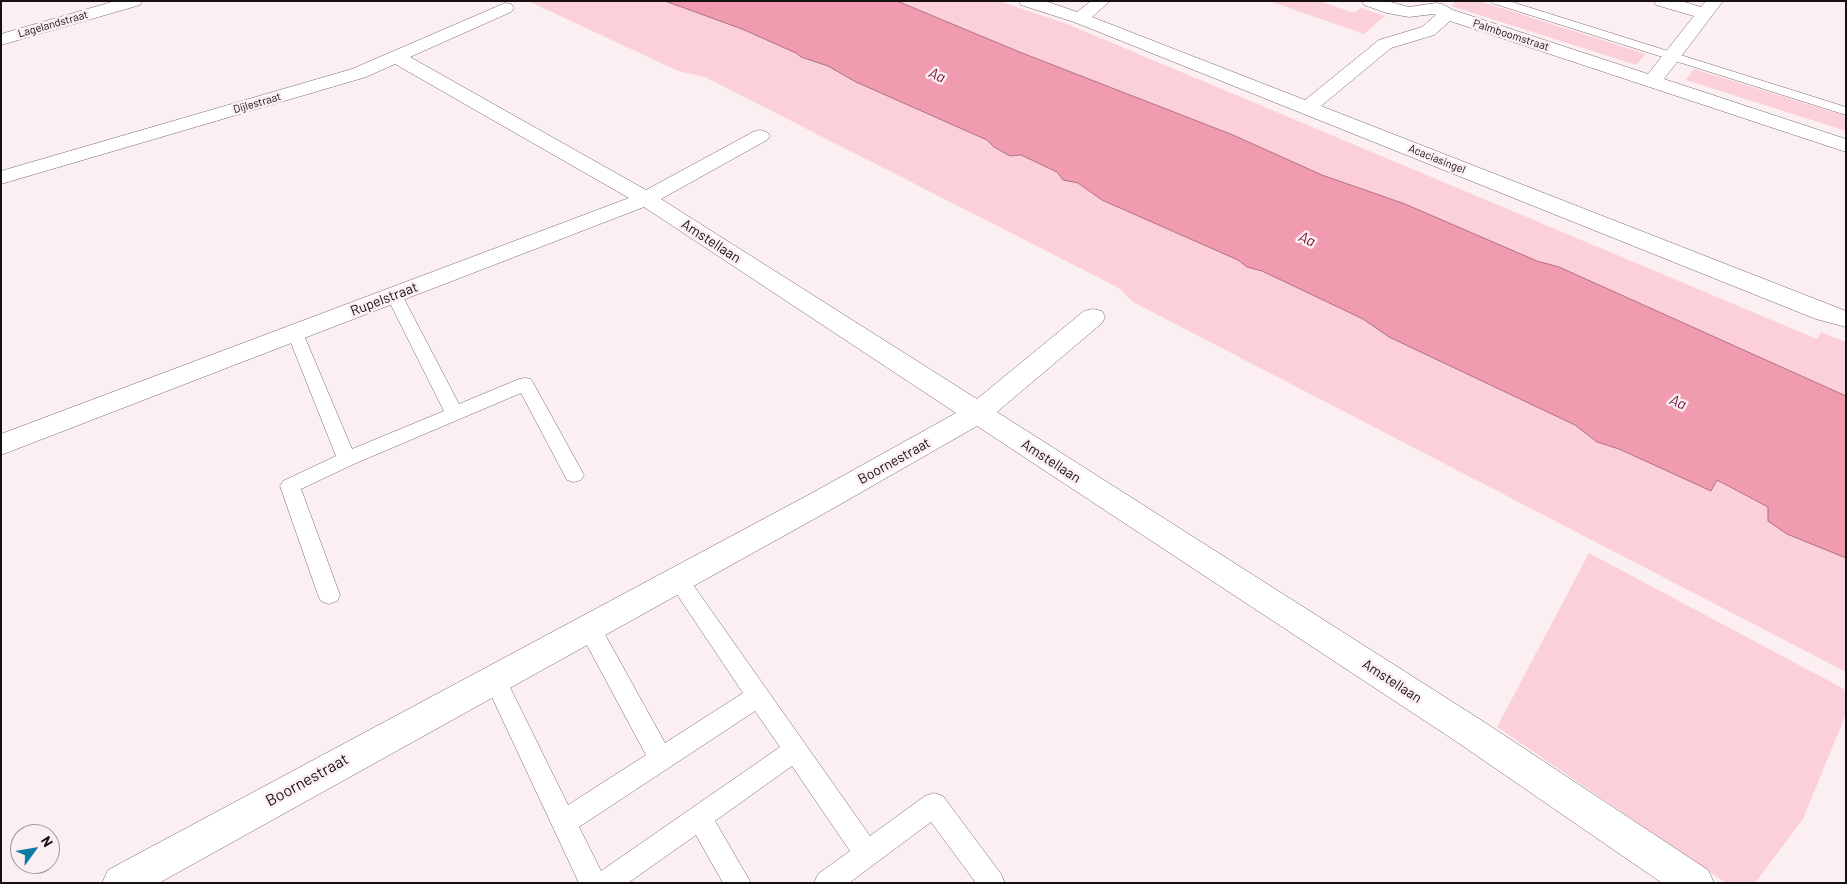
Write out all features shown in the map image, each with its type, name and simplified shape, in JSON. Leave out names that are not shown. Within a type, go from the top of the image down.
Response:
[{"type":"street","name":"Lagelandstraat","points":[[1,28],[102,1]]},
{"type":"street","name":"Lagelandstraat","points":[[1,40],[134,1]]},
{"type":"street","name":"Acaciasingel","points":[[1027,1],[1080,18],[1825,313],[1846,319]]},
{"type":"street","points":[[1080,18],[1102,1]]},
{"type":"street","name":"Palmboomstraat","points":[[1370,1],[1408,12],[1437,8],[1846,146]]},
{"type":"street","points":[[1662,1],[1710,8]]},
{"type":"street","name":"Dijlestraat","points":[[1,178],[359,73],[505,8]]},
{"type":"street","points":[[1307,108],[1385,44],[1428,31],[1437,8]]},
{"type":"street","points":[[1652,82],[1710,8]]},
{"type":"street","name":"Amstellaan","points":[[397,57],[646,199],[1469,731],[1695,883]]},
{"type":"street","name":"Rupelstraat","points":[[1,445],[646,199],[760,136]]},
{"type":"street","name":"Boornestraat","points":[[121,883],[978,414],[1093,317]]},
{"type":"lane","points":[[1496,1],[1846,111]]},
{"type":"lane","points":[[394,295],[455,414]]},
{"type":"lane","points":[[295,333],[347,459]]},
{"type":"lane","points":[[329,595],[290,486],[347,459],[525,384],[574,475]]},
{"type":"lane","points":[[677,578],[867,854]]},
{"type":"lane","points":[[589,626],[661,759]]},
{"type":"lane","points":[[494,678],[593,883]]},
{"type":"lane","points":[[564,822],[758,696]]},
{"type":"lane","points":[[606,883],[796,750]]},
{"type":"lane","points":[[827,883],[934,805],[992,883]]},
{"type":"lane","points":[[699,817],[738,883]]},
{"type":"shaded area","points":[[528,1],[665,1],[742,29],[801,57],[828,66],[856,82],[987,140],[994,147],[1010,156],[1021,155],[1057,172],[1063,180],[1078,183],[1103,200],[1238,260],[1247,267],[1262,271],[1363,319],[1389,337],[1575,425],[1597,442],[1619,449],[1711,491],[1716,480],[1768,507],[1827,549],[1846,558],[1846,672],[1133,302],[1119,288],[705,77],[678,71]]},
{"type":"shaded area","points":[[897,1],[999,1],[1067,24],[1817,339],[1821,332],[1846,342],[1846,396],[1559,267],[1537,261],[1405,204],[1322,175],[1233,135],[1022,53]]},
{"type":"shaded area","points":[[1319,1],[1354,13],[1361,8],[1385,16],[1364,34],[1272,2]]},
{"type":"shaded area","points":[[1456,1],[1479,1],[1646,54],[1636,65],[1451,6]]},
{"type":"shaded area","points":[[1694,69],[1846,116],[1846,131],[1686,80]]},
{"type":"shaded area","points":[[1589,553],[1846,690],[1846,714],[1803,819],[1755,883],[1726,883],[1497,727]]},
{"type":"water","name":"Aa","points":[[665,1],[897,1],[1022,53],[1233,135],[1322,175],[1405,204],[1537,261],[1559,267],[1846,396],[1846,558],[1787,534],[1768,521],[1768,507],[1717,480],[1711,491],[1619,449],[1597,442],[1575,425],[1389,337],[1363,319],[1262,271],[1247,267],[1238,260],[1102,200],[1078,183],[1063,180],[1057,172],[1021,155],[1010,156],[994,147],[987,140],[856,82],[828,66],[801,57],[742,29]]}]
